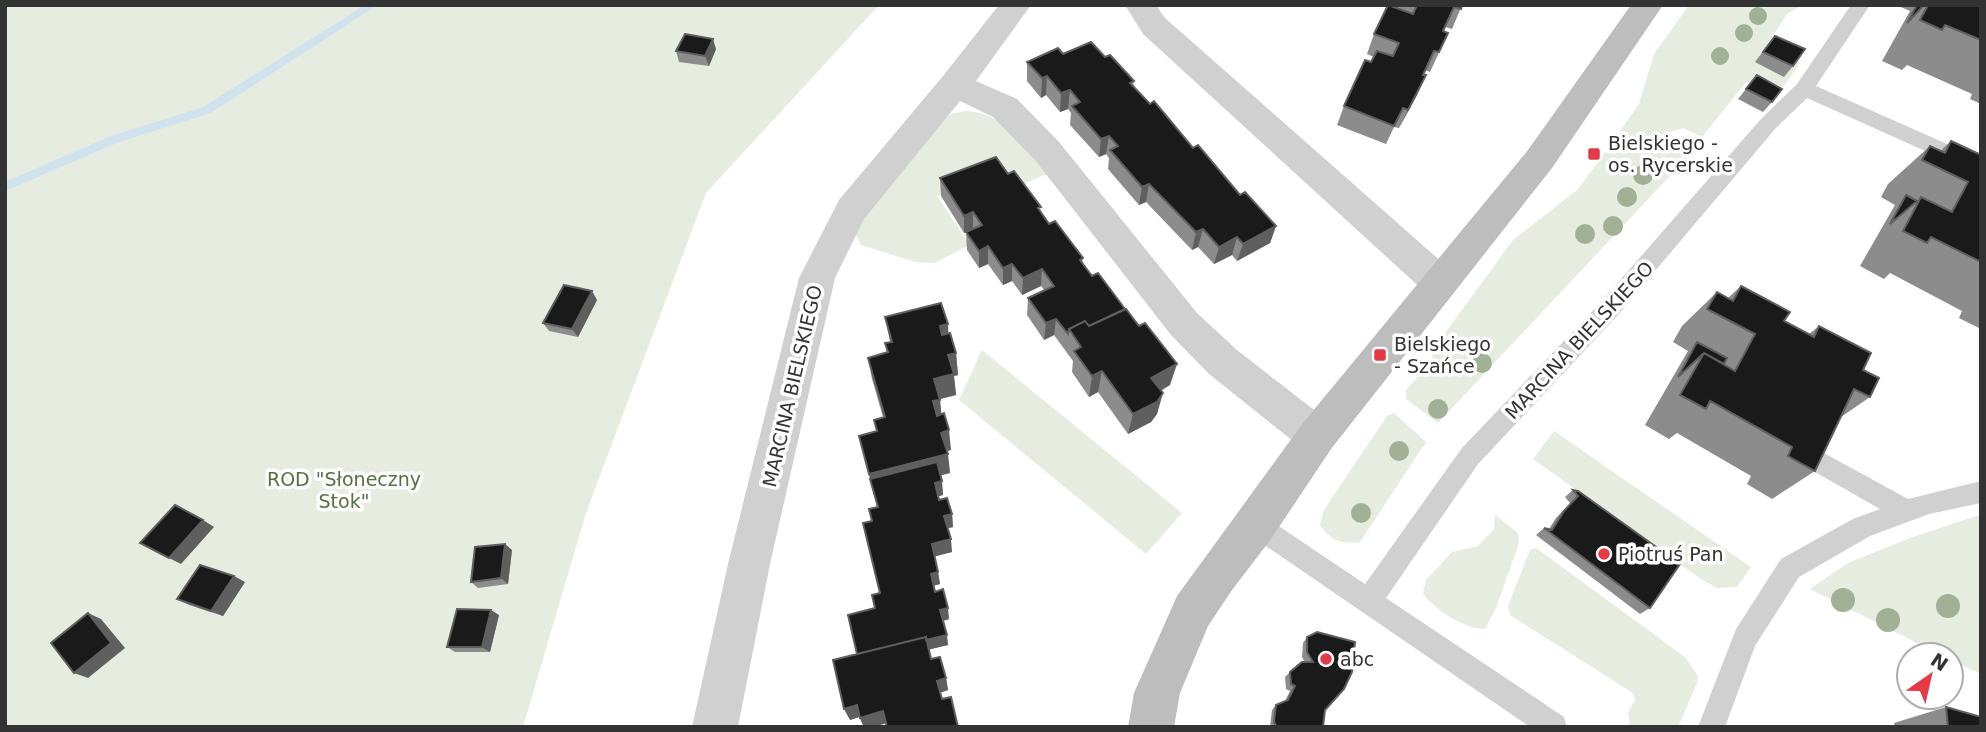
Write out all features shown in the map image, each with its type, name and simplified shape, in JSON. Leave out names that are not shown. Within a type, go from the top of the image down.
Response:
[{"type":"street","name":"MARCINA BIELSKIEGO","points":[[715,727],[749,564],[817,278],[850,210],[956,85],[1016,5]]},
{"type":"street","points":[[1140,5],[1154,26],[1439,282]]},
{"type":"street","points":[[1151,727],[1157,693],[1192,611],[1317,436],[1540,159],[1648,5]]},
{"type":"street","points":[[956,85],[1004,108],[1047,151],[1184,324],[1223,362],[1286,415],[1317,436]]},
{"type":"lane","name":"MARCINA BIELSKIEGO","points":[[1368,602],[1470,456],[1609,309],[1768,124],[1804,89],[1861,5]]},
{"type":"lane","points":[[1804,89],[1981,168]]},
{"type":"lane","points":[[1802,452],[1906,511]]},
{"type":"lane","points":[[1711,727],[1745,638],[1790,568],[1862,527],[1906,511],[1981,492]]},
{"type":"lane","points":[[1256,525],[1554,727]]},
{"type":"green space","name":"ROD \"Słoneczny Stok\"","points":[[5,5],[879,5],[706,193],[586,513],[523,727],[5,727]]},
{"type":"green space","points":[[1689,5],[1803,5],[1787,14],[1768,43],[1793,57],[1798,66],[1783,87],[1761,78],[1756,86],[1746,82],[1702,137],[1683,128],[1641,141],[1620,131],[1639,104],[1654,54]]},
{"type":"green space","points":[[966,111],[991,117],[1002,124],[1047,174],[1016,187],[1000,169],[937,196],[970,245],[934,263],[915,262],[861,245],[855,233],[855,222],[939,122],[951,114]]},
{"type":"green space","points":[[1684,139],[1698,146],[1438,423],[1406,399],[1406,390],[1433,360],[1432,351],[1513,240],[1577,190],[1615,140],[1643,150]]},
{"type":"green space","points":[[982,350],[1182,513],[1146,554],[959,400]]},
{"type":"green space","points":[[1394,413],[1426,442],[1360,542],[1337,540],[1328,535],[1320,525],[1324,510],[1387,416]]},
{"type":"green space","points":[[1554,431],[1751,567],[1737,587],[1717,588],[1701,579],[1533,459]]},
{"type":"green space","points":[[1495,515],[1518,533],[1519,543],[1496,608],[1485,629],[1468,626],[1451,617],[1423,593],[1426,580],[1452,552],[1478,546],[1494,529]]},
{"type":"green space","points":[[1979,515],[1981,674],[1965,667],[1965,641],[1913,641],[1810,589],[1848,563],[1910,538]]},
{"type":"green space","points":[[1536,548],[1685,657],[1698,676],[1678,727],[1630,727],[1628,713],[1635,700],[1633,693],[1510,615],[1508,606],[1530,550]]},
{"type":"building","points":[[1388,5],[1413,14],[1417,5],[1462,5],[1461,9],[1454,7],[1443,31],[1448,33],[1439,52],[1434,51],[1423,75],[1426,75],[1408,110],[1403,108],[1394,126],[1344,106],[1365,60],[1371,62],[1377,51],[1393,56],[1399,43],[1374,34]]},
{"type":"building","points":[[1917,5],[1924,5],[1907,23]]},
{"type":"building","points":[[1928,5],[1981,5],[1981,40],[1945,25],[1942,30],[1920,20]]},
{"type":"building","points":[[685,34],[713,39],[705,56],[676,51]]},
{"type":"building","points":[[1775,36],[1805,49],[1793,66],[1763,52]]},
{"type":"building","points":[[1091,42],[1105,57],[1110,55],[1134,81],[1130,83],[1150,104],[1154,101],[1193,148],[1198,145],[1240,195],[1245,192],[1276,226],[1243,244],[1237,237],[1219,247],[1203,229],[1196,232],[1149,184],[1142,187],[1110,150],[1118,146],[1109,136],[1101,139],[1072,106],[1080,102],[1070,90],[1061,93],[1047,76],[1042,78],[1027,62],[1058,48],[1063,54]]},
{"type":"building","points":[[1757,75],[1782,89],[1772,102],[1746,89]]},
{"type":"building","points":[[1951,141],[1981,155],[1981,262],[1931,237],[1927,243],[1903,231],[1921,197],[1952,212],[1968,182],[1922,160],[1930,146],[1945,153]]},
{"type":"building","points":[[996,157],[1008,174],[1014,171],[1041,207],[1038,208],[1049,224],[1055,221],[1083,258],[1080,260],[1092,276],[1098,273],[1125,309],[1089,326],[1085,321],[1069,329],[1068,334],[1056,319],[1046,323],[1028,298],[1054,286],[1042,269],[1023,278],[1012,264],[1003,268],[988,246],[979,251],[966,232],[982,225],[973,212],[964,216],[940,178]]},
{"type":"building","points":[[1906,195],[1917,201],[1890,224]]},
{"type":"building","points":[[564,285],[592,291],[572,329],[543,323]]},
{"type":"building","points":[[1741,286],[1790,312],[1784,321],[1814,337],[1819,326],[1871,353],[1863,370],[1879,378],[1870,397],[1854,389],[1815,471],[1788,456],[1792,447],[1710,401],[1706,409],[1680,395],[1704,353],[1735,371],[1755,334],[1707,309],[1717,292],[1733,301]]},
{"type":"building","points":[[941,303],[948,324],[940,326],[942,335],[950,333],[956,353],[948,355],[954,374],[934,379],[940,400],[933,401],[937,416],[944,413],[949,430],[941,433],[948,454],[869,474],[859,436],[877,431],[874,420],[885,417],[868,358],[888,352],[885,343],[892,342],[885,317]]},
{"type":"building","points":[[1126,309],[1139,326],[1145,323],[1177,364],[1151,378],[1163,393],[1157,402],[1133,414],[1102,371],[1092,376],[1074,351],[1081,347],[1069,329],[1085,321],[1089,326]]},
{"type":"building","points":[[1697,342],[1727,358],[1724,364],[1704,353],[1678,377]]},
{"type":"building","points":[[937,462],[942,481],[935,483],[939,500],[947,498],[952,514],[944,516],[951,539],[932,544],[938,572],[931,574],[935,592],[943,589],[948,608],[940,610],[947,635],[926,640],[926,637],[857,654],[848,615],[875,608],[872,595],[880,593],[863,523],[872,521],[869,509],[878,507],[870,479]]},
{"type":"building","name":"Piotruś Pan","points":[[1573,490],[1680,564],[1650,608],[1544,528],[1552,530],[1578,496]]},
{"type":"building","points":[[175,505],[203,520],[169,558],[140,543]]},
{"type":"building","points":[[505,544],[501,578],[471,582],[475,547]]},
{"type":"building","points":[[200,565],[234,576],[211,611],[177,599]]},
{"type":"building","points":[[457,609],[491,610],[482,647],[447,647]]},
{"type":"building","points":[[88,613],[111,643],[74,673],[51,643]]},
{"type":"building","points":[[1317,632],[1355,642],[1352,672],[1344,689],[1325,710],[1323,727],[1277,727],[1274,722],[1276,705],[1288,700],[1295,686],[1291,684],[1290,672],[1302,662],[1313,662],[1307,652],[1307,637]]},
{"type":"building","points":[[926,637],[931,659],[940,657],[946,678],[937,681],[942,699],[951,697],[958,727],[887,727],[883,711],[860,718],[857,705],[844,709],[833,660]]},
{"type":"building","points":[[1946,711],[1960,711],[1981,717],[1981,727],[1948,727]]},
{"type":"waterway","points":[[5,187],[115,139],[207,110],[371,6]]},
{"type":"place","name":"Bielskiego - os. Rycerskie","points":[[1594,154]]},
{"type":"place","name":"Bielskiego - Szańce","points":[[1380,355]]},
{"type":"place","name":"Piotruś Pan","points":[[1604,554]]},
{"type":"place","name":"abc","points":[[1326,659]]}]
